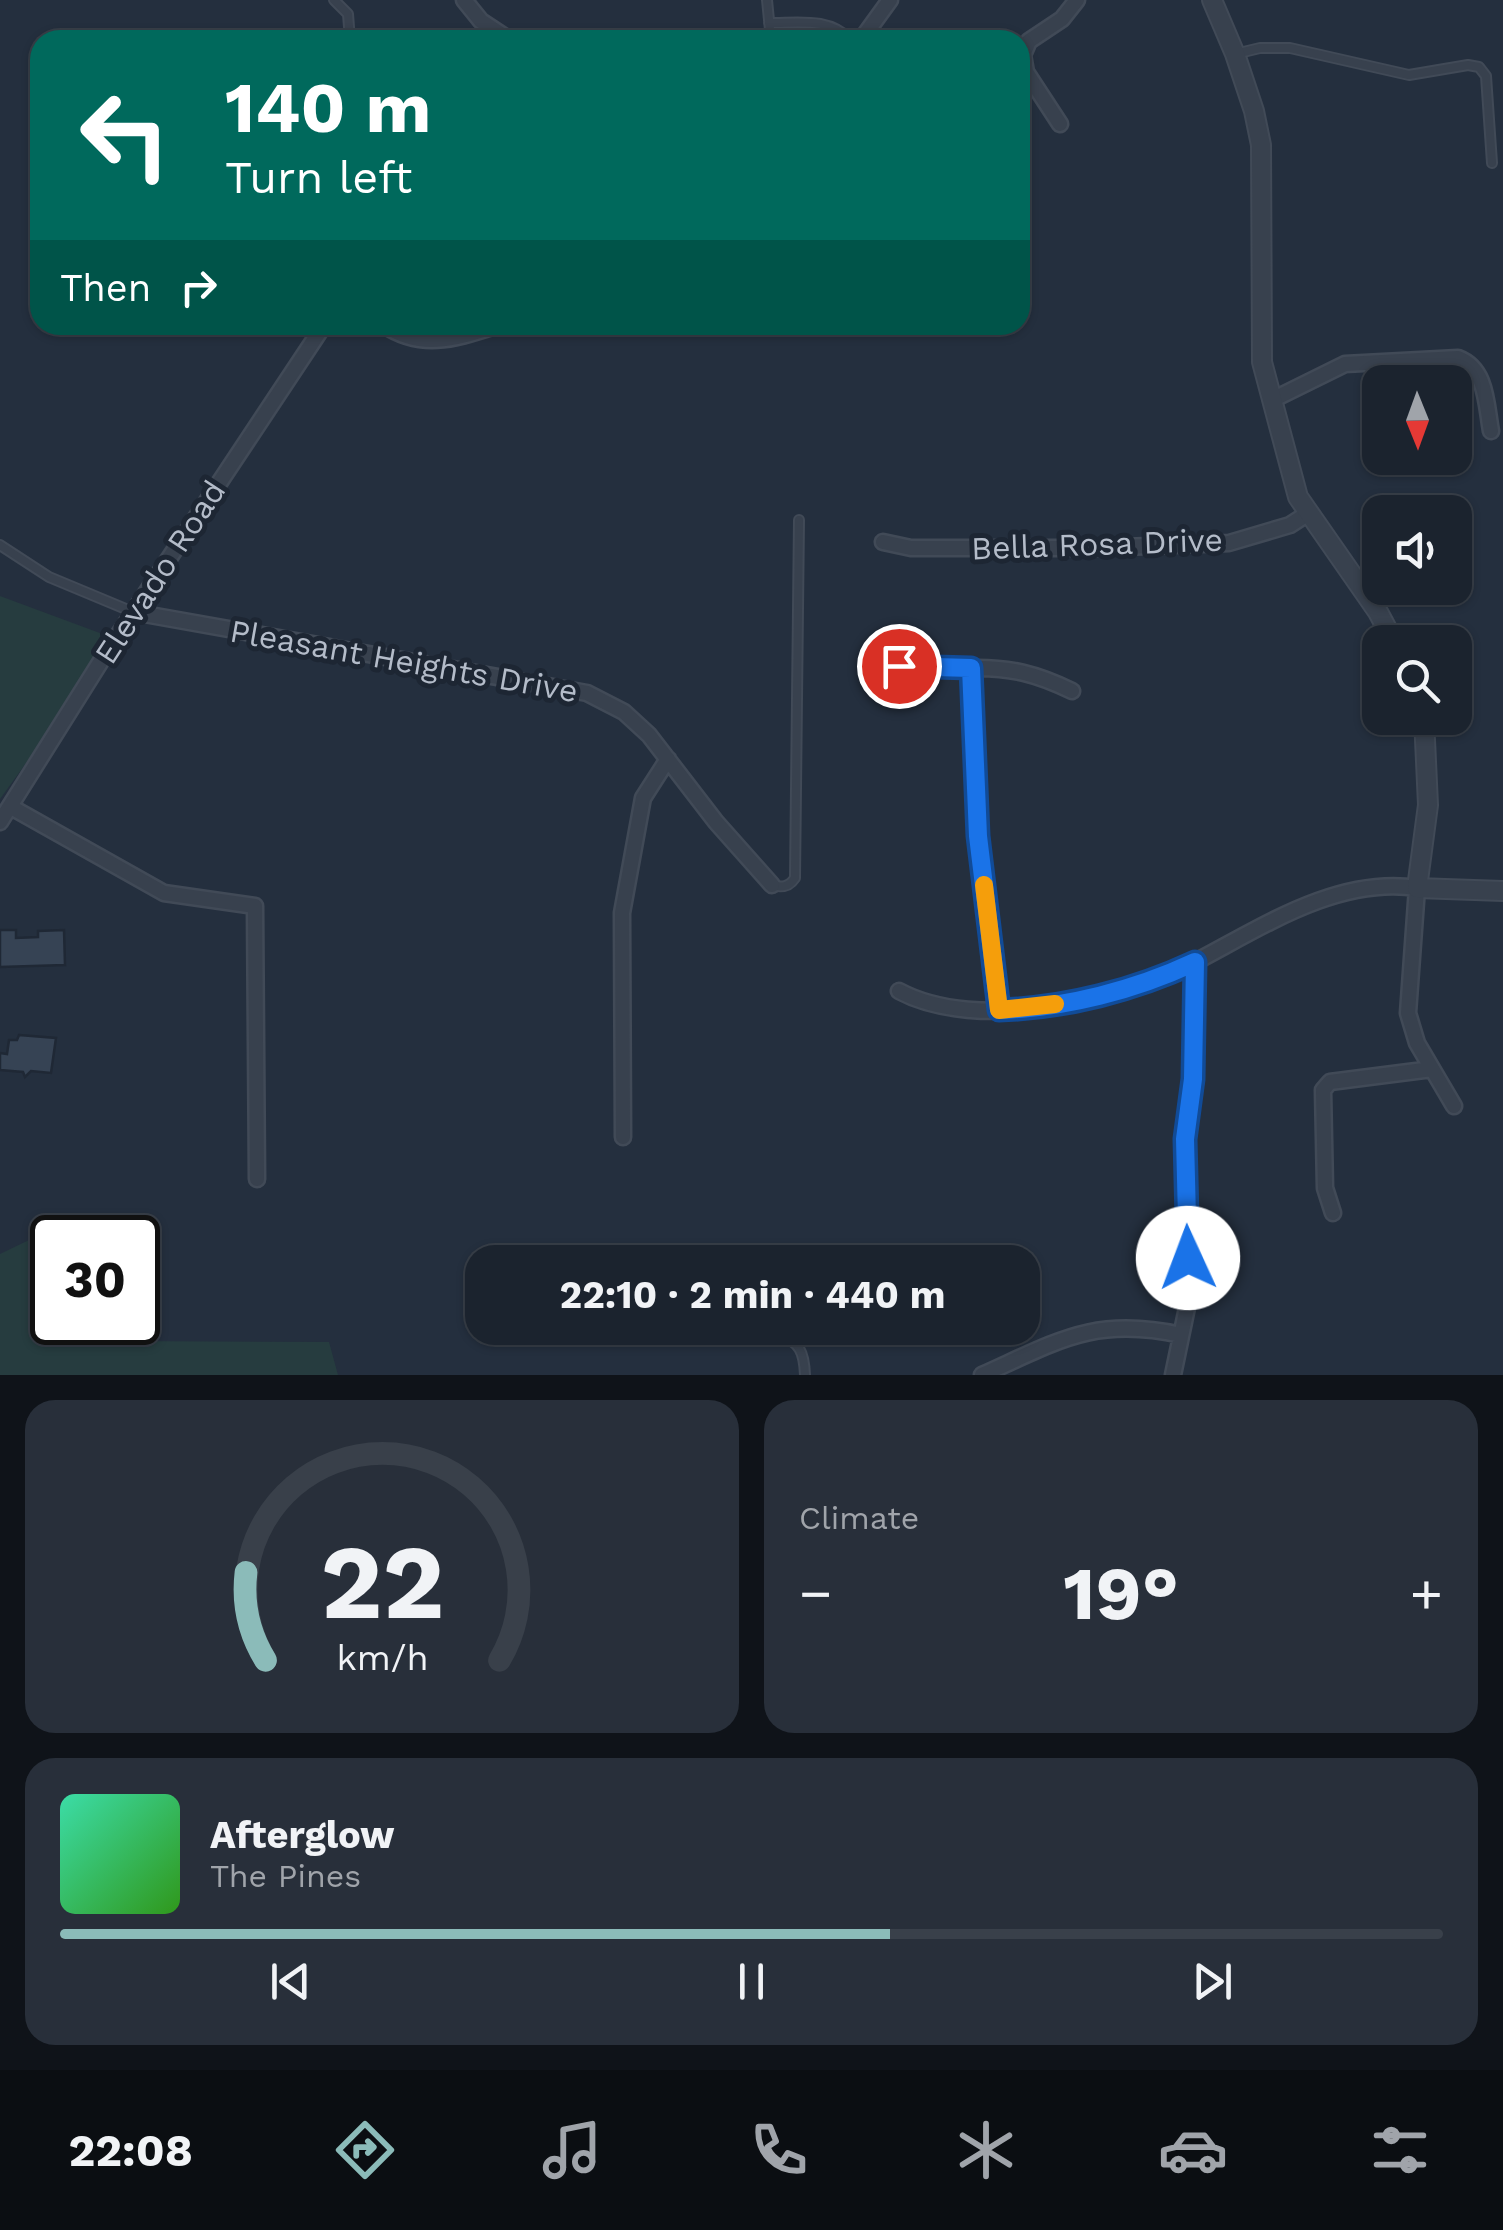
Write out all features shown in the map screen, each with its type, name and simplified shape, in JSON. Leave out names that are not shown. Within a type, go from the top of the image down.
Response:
[{"type":"street","points":[[464,0],[481,21],[495,30]]},
{"type":"street","points":[[868,30],[890,0]]},
{"type":"street","points":[[1030,40],[1062,20],[1078,0]]},
{"type":"street","points":[[1212,0],[1236,54],[1261,145],[1262,362],[1298,498],[1385,625]]},
{"type":"street","points":[[1030,78],[1060,124]]},
{"type":"street","name":"Elevado Road","points":[[0,822],[317,335]]},
{"type":"street","points":[[399,335],[423,342],[466,335]]},
{"type":"street","points":[[1272,400],[1346,364],[1458,358],[1474,366],[1479,375],[1490,431]]},
{"type":"street","name":"Bella Rosa Drive","points":[[882,542],[912,548],[1229,543],[1290,525],[1307,514]]},
{"type":"street","name":"Pleasant Heights Drive","points":[[134,612],[586,693],[624,712],[772,885]]},
{"type":"street","points":[[899,666],[1007,667],[1041,676],[1072,691]]},
{"type":"street","points":[[971,668],[978,836],[999,1010]]},
{"type":"street","points":[[1425,735],[1428,804],[1416,888],[1408,1013],[1417,1042],[1454,1106]]},
{"type":"street","points":[[623,1137],[622,913],[626,878],[643,798],[668,759]]},
{"type":"street","points":[[10,806],[164,893],[256,906],[257,1179]]},
{"type":"street","points":[[899,991],[919,1001],[967,1012],[1022,1010],[1108,994],[1166,976],[1246,933],[1324,900],[1376,885],[1503,891]]},
{"type":"street","points":[[1173,1375],[1189,1298],[1185,1139],[1193,1079],[1195,962]]},
{"type":"street","points":[[1332,1213],[1325,1188],[1323,1090],[1330,1082],[1432,1068]]},
{"type":"street","points":[[982,1375],[1074,1333],[1144,1327],[1181,1335]]},
{"type":"lane","points":[[334,0],[348,14],[349,30]]},
{"type":"lane","points":[[767,0],[770,30]]},
{"type":"lane","points":[[769,23],[824,23],[841,30]]},
{"type":"lane","points":[[1236,54],[1260,48],[1290,48],[1409,76],[1468,65],[1480,67],[1486,76],[1492,163]]},
{"type":"lane","points":[[772,885],[781,888],[795,878],[798,520]]},
{"type":"lane","points":[[0,546],[49,577],[134,612]]},
{"type":"lane","points":[[799,1345],[804,1354],[805,1375]]},
{"type":"green space","points":[[0,596],[116,639],[0,799]]},
{"type":"green space","points":[[30,1240],[30,1345],[329,1342],[338,1375],[0,1375],[0,1254]]},
{"type":"building","points":[[0,930],[16,930],[16,938],[38,937],[38,931],[64,930],[65,965],[0,967]]},
{"type":"building","points":[[19,1035],[56,1038],[51,1073],[31,1071],[25,1077],[23,1072],[0,1070],[0,1053],[7,1054],[9,1040],[17,1040]]},
{"type":"slow traffic","points":[[984,885],[999,1010],[1055,1004]]},
{"type":"route","points":[[899,666],[971,668],[978,836],[999,1010],[1022,1010],[1108,994],[1166,976],[1195,962],[1193,1079],[1185,1139],[1188,1258]]}]
